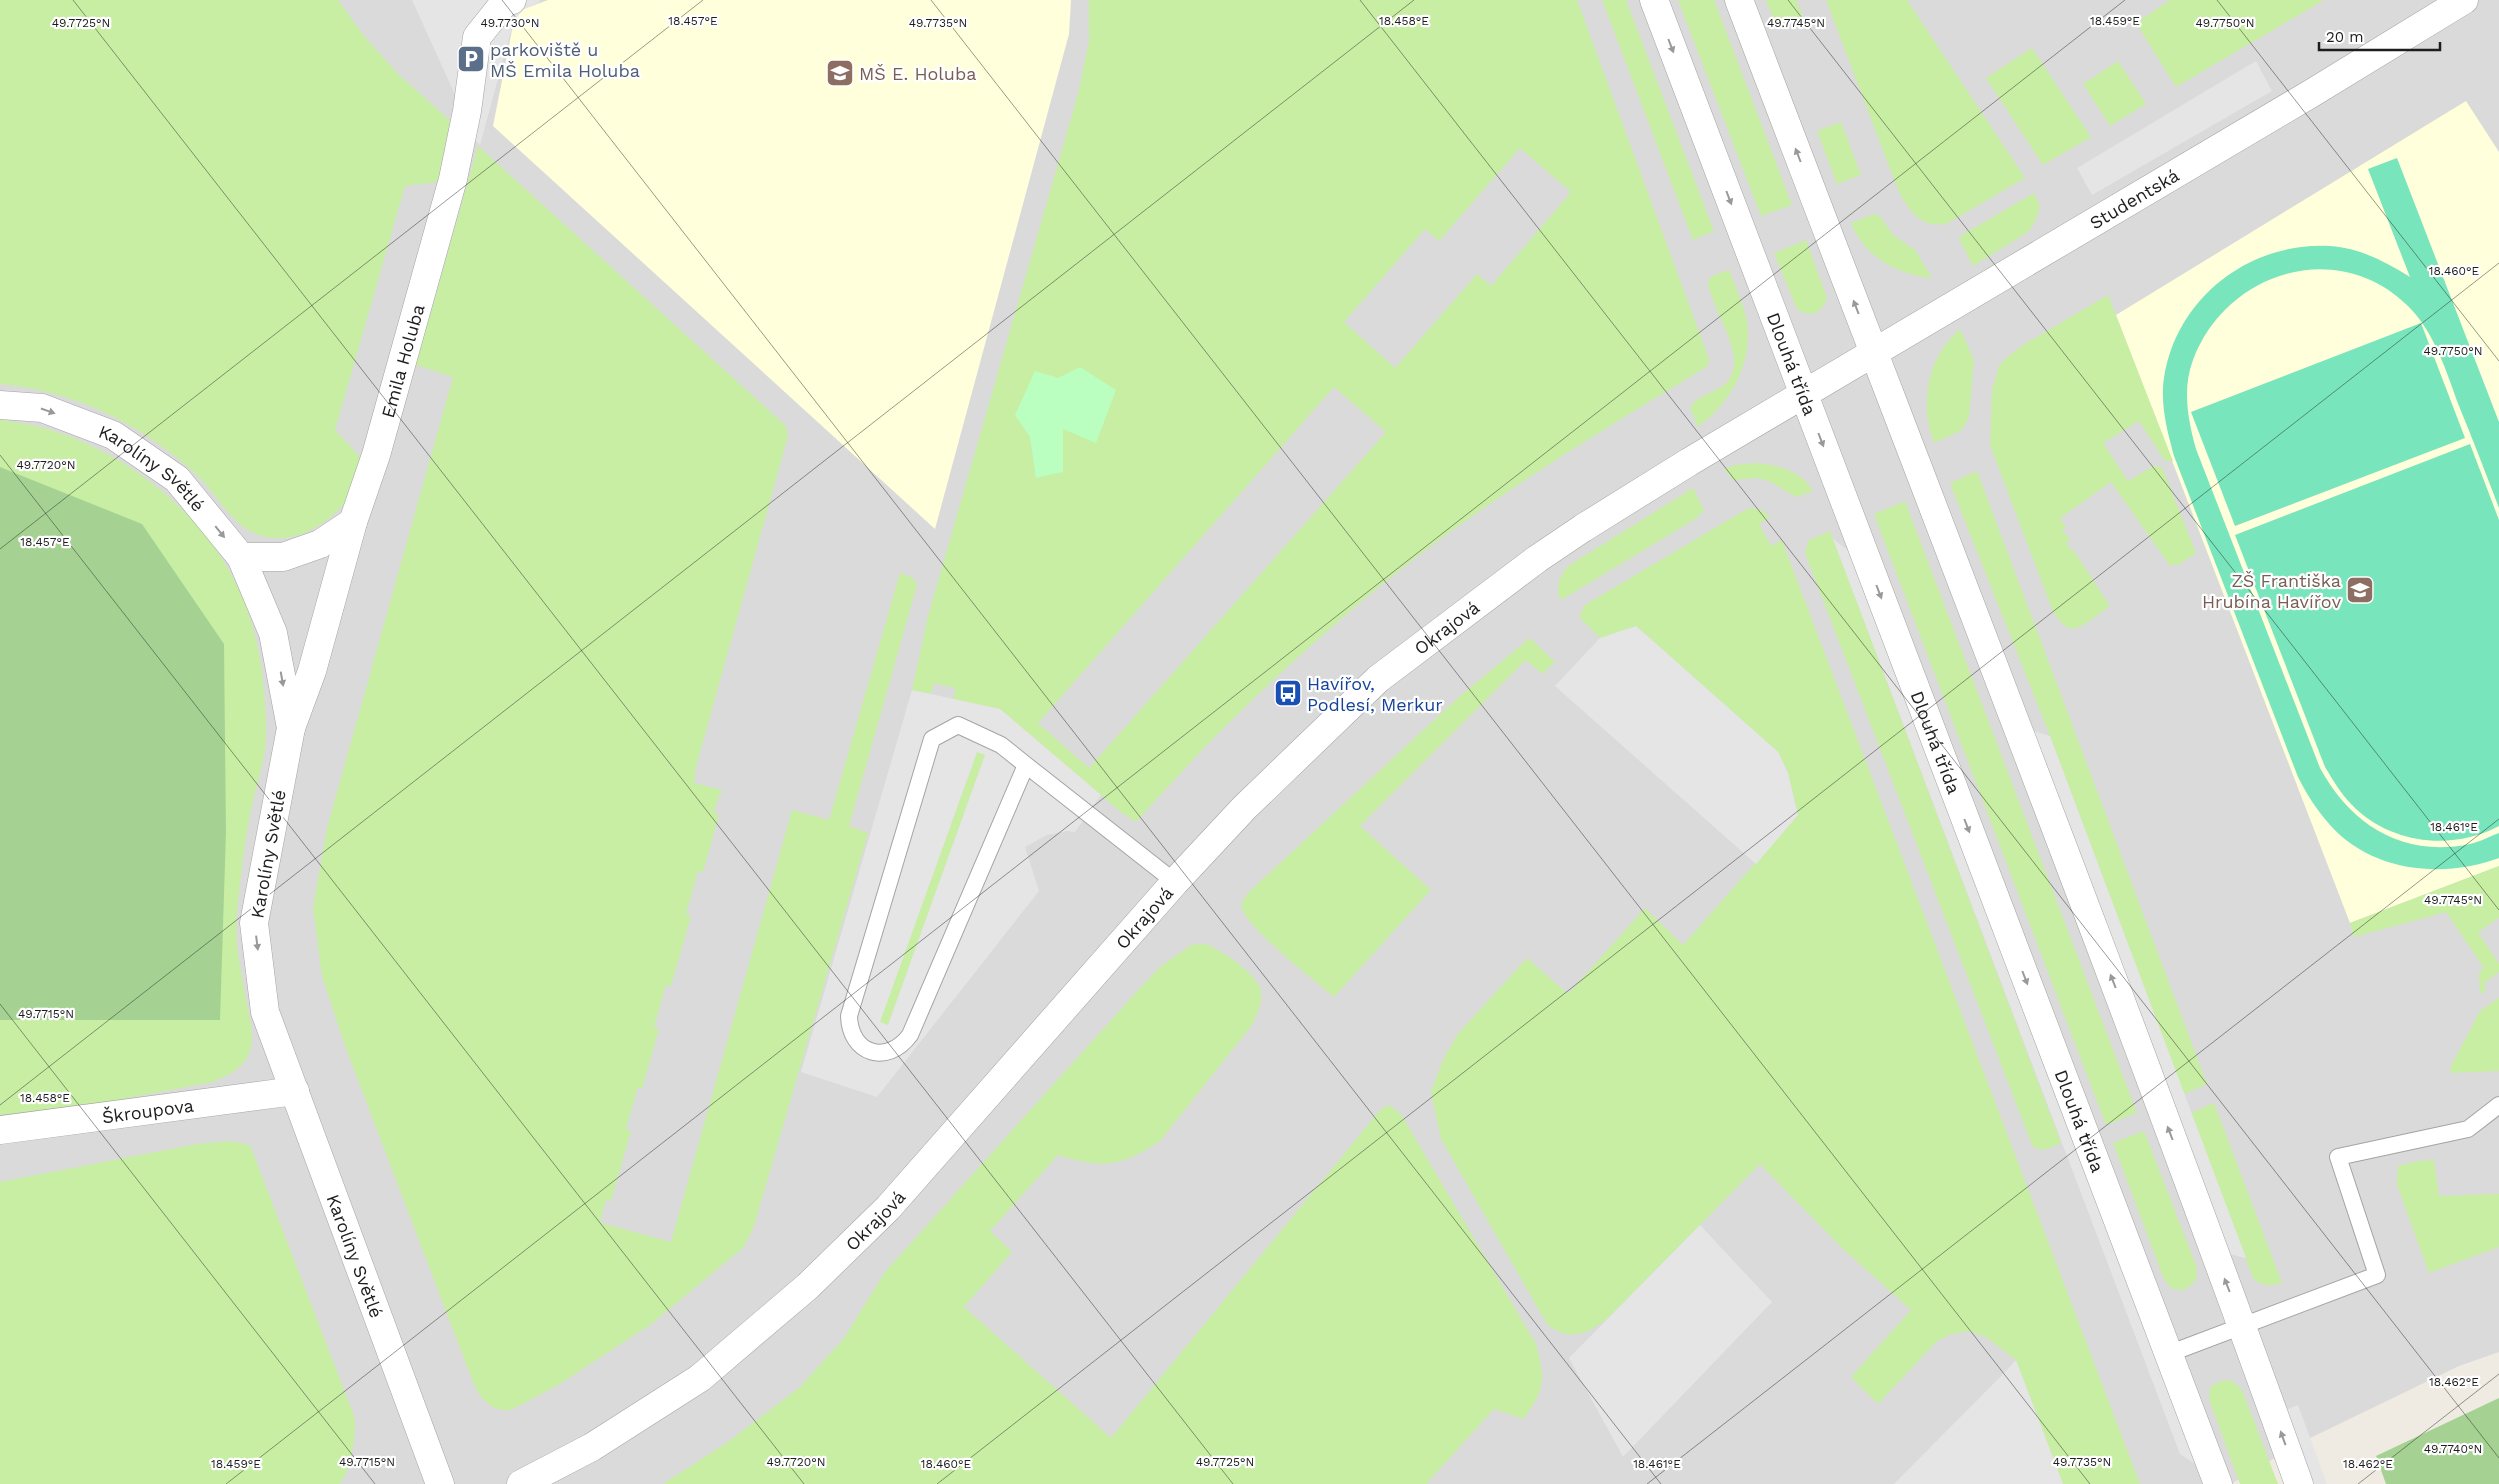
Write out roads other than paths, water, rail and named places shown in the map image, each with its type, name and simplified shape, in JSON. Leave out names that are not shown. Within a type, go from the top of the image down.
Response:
[{"type":"street","name":"Emila Holuba","points":[[291,728],[312,671],[353,522],[376,455],[453,179],[467,111],[477,37],[505,2],[512,0]]},
{"type":"street","name":"Dlouhá třída","points":[[1654,0],[2218,1484]]},
{"type":"street","points":[[1739,0],[2242,1325],[2299,1484]]},
{"type":"street","name":"Studentská","points":[[1804,394],[2320,88],[2464,0]]},
{"type":"street","name":"Okrajová","points":[[521,1484],[592,1447],[700,1378],[808,1286],[888,1208],[1175,882],[1244,808],[1378,679],[1537,559],[1682,467],[1804,394]]},
{"type":"street","name":"Karolíny Světlé","points":[[0,405],[42,408],[113,435],[177,479],[241,557],[273,633],[291,728],[254,923],[265,1012],[440,1484]]},
{"type":"street","points":[[241,557],[283,557],[320,544],[353,522]]},
{"type":"street","name":"Škroupova","points":[[0,1130],[295,1091]]},
{"type":"lane","points":[[1026,765],[910,1034],[902,1045],[892,1051],[880,1053],[867,1050],[856,1042],[849,1030],[849,1016],[932,739],[958,725],[1001,745],[1175,882]]},
{"type":"lane","points":[[2168,1354],[2376,1275],[2338,1157],[2468,1129],[2499,1105]]},
{"type":"place","name":"parkoviště u MŠ Emila Holuba","points":[[471,59]]},
{"type":"place","name":"MŠ E. Holuba","points":[[840,73]]},
{"type":"place","name":"ZŠ Františka Hrubína Havířov","points":[[2360,590]]},
{"type":"place","name":"Havířov, Podlesí, Merkur","points":[[1288,693]]}]
